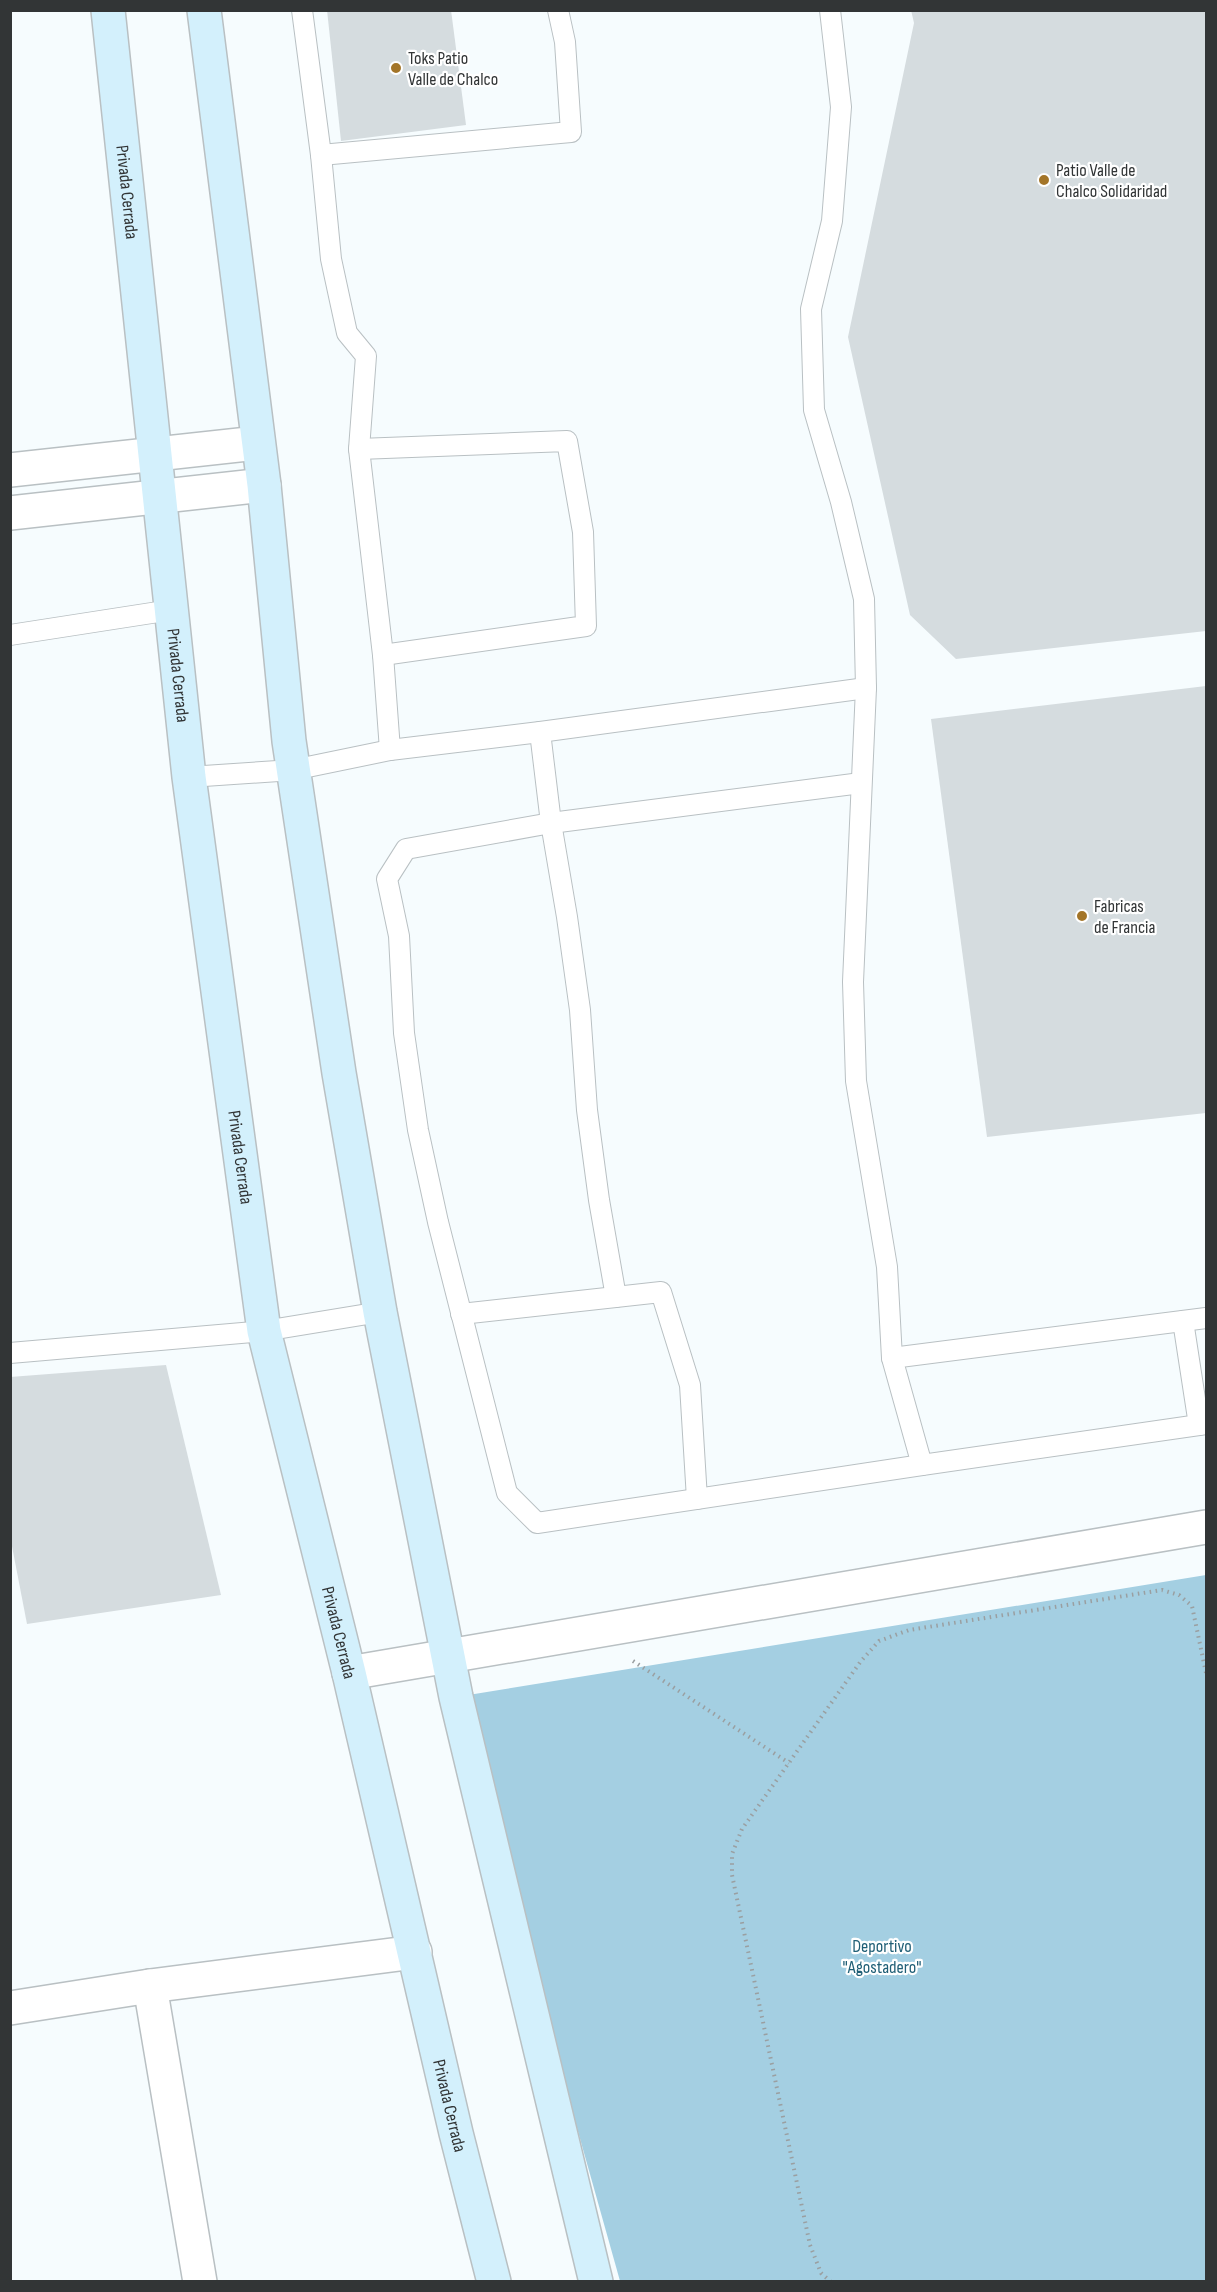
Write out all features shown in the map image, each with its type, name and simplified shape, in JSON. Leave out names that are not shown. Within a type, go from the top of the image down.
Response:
[{"type":"street","name":"Privada Cerrada","points":[[108,10],[189,777],[264,1331],[349,1673],[456,2133],[494,2282]]},
{"type":"street","points":[[204,10],[264,485],[293,770],[339,1073],[380,1312],[456,1697],[596,2282]]},
{"type":"street","points":[[10,470],[154,456],[258,442]]},
{"type":"street","points":[[10,513],[264,485]]},
{"type":"street","points":[[349,1673],[1206,1527]]},
{"type":"street","points":[[10,2008],[150,1986],[414,1952]]},
{"type":"street","points":[[150,1986],[200,2282]]},
{"type":"lane","points":[[302,10],[321,155],[331,259],[347,333],[366,356],[359,449],[383,654],[390,750]]},
{"type":"lane","points":[[321,155],[572,132],[565,42],[558,10]]},
{"type":"lane","points":[[830,10],[842,107],[832,220],[811,309],[814,410],[841,502],[864,598],[866,688],[853,982],[856,1081],[887,1267],[892,1358],[922,1465]]},
{"type":"lane","points":[[359,449],[567,441],[583,532],[586,627],[383,654]]},
{"type":"lane","points":[[10,635],[171,610]]},
{"type":"lane","points":[[189,777],[293,770],[390,750],[866,688]]},
{"type":"lane","points":[[540,732],[551,823],[580,1010],[587,1110],[599,1200],[616,1297]]},
{"type":"lane","points":[[861,783],[551,823],[406,849],[387,879],[399,936],[404,1033],[418,1130],[438,1222],[507,1493],[537,1523],[1203,1424],[1183,1321]]},
{"type":"lane","points":[[461,1314],[661,1292],[690,1385],[697,1499]]},
{"type":"lane","points":[[10,1353],[264,1331],[380,1312]]},
{"type":"lane","points":[[892,1358],[1206,1318]]},
{"type":"path","points":[[831,2282],[821,2273],[810,2245],[732,1875],[732,1854],[742,1829],[861,1661],[879,1641],[909,1630],[1162,1590],[1179,1595],[1192,1606],[1206,1673]]},
{"type":"path","points":[[587,1631],[789,1763]]},
{"type":"green space","name":"Deportivo \"Agostadero\"","points":[[1206,1575],[1206,2281],[620,2281],[456,1697]]},
{"type":"building","name":"Toks Patio Valle de Chalco","points":[[327,10],[451,10],[466,125],[341,141]]},
{"type":"building","name":"Patio Valle de Chalco Solidaridad","points":[[911,10],[1206,10],[1206,631],[956,659],[910,615],[848,337],[914,23]]},
{"type":"building","name":"Fabricas de Francia","points":[[1206,686],[1206,1113],[987,1137],[931,719]]},
{"type":"building","points":[[166,1365],[221,1595],[27,1624],[10,1536],[10,1377]]},
{"type":"place","name":"Toks Patio Valle de Chalco","points":[[396,68]]},
{"type":"place","name":"Patio Valle de Chalco Solidaridad","points":[[1044,180]]},
{"type":"place","name":"Fabricas de Francia","points":[[1082,916]]}]
